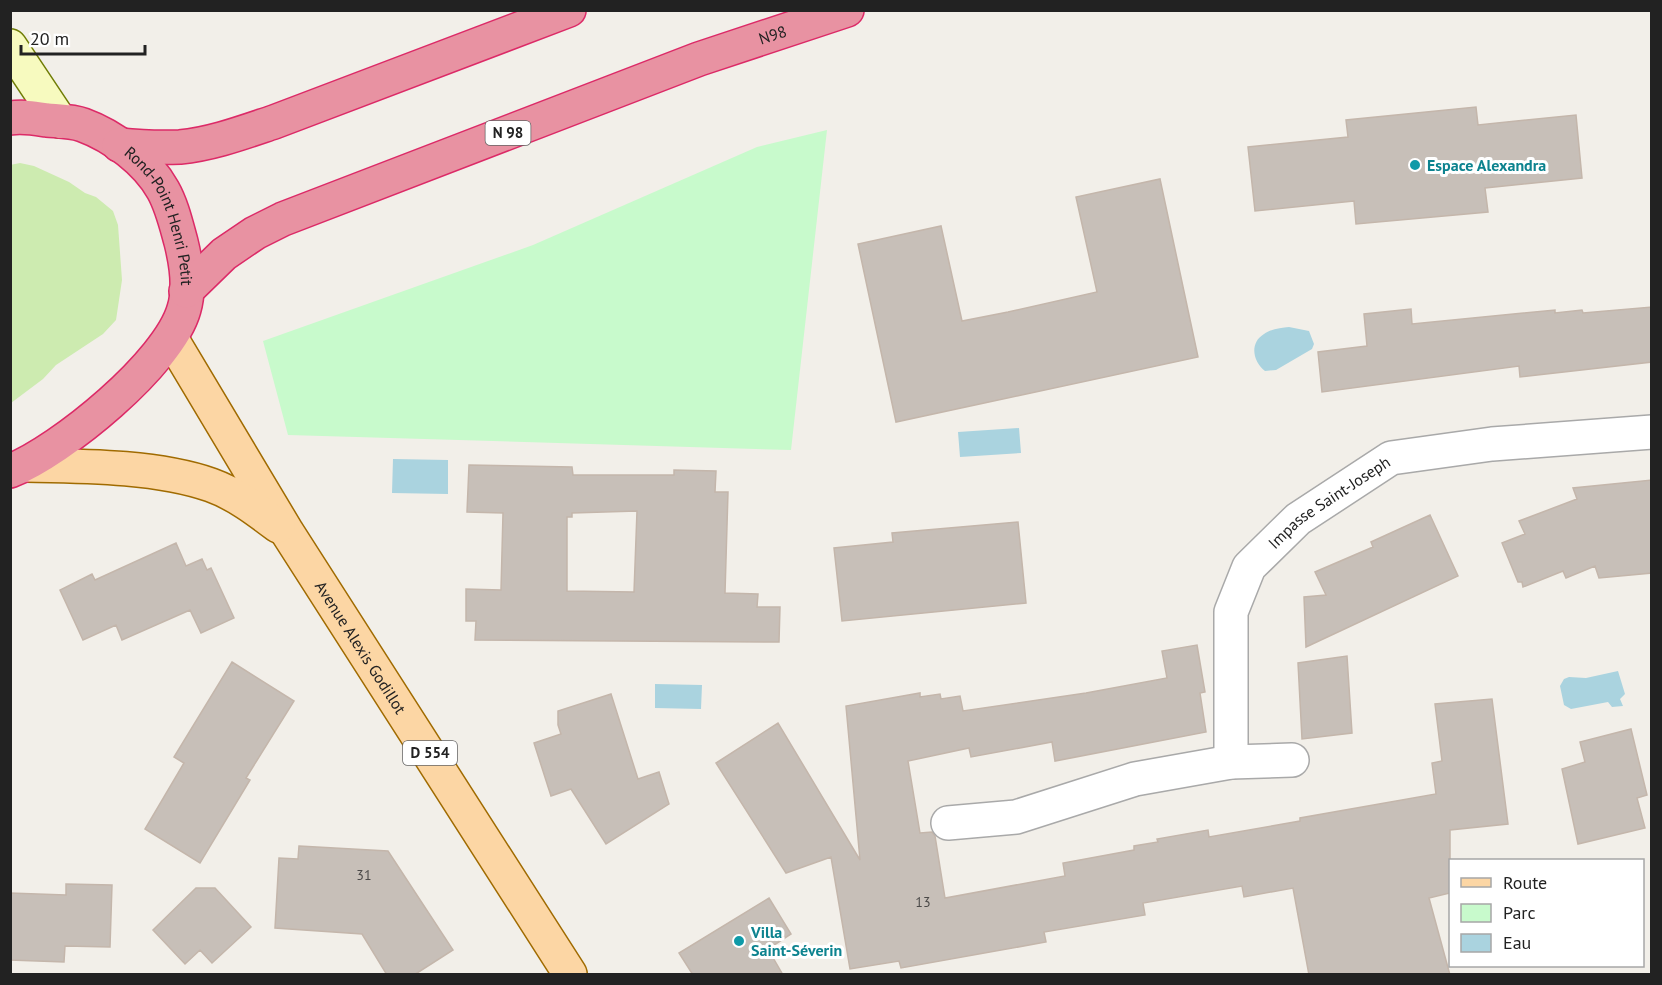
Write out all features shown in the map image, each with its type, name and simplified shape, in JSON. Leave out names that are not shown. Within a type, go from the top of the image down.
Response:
[{"type":"highway","points":[[119,145],[182,147],[226,137],[274,122],[568,10]]},
{"type":"highway","name":"N98","points":[[186,291],[224,254],[255,233],[283,219],[699,59],[847,10]]},
{"type":"highway","name":"Rond-Point Henri Petit","points":[[10,118],[22,117],[81,124],[103,134],[143,164],[162,189],[175,218],[183,248],[186,291],[185,308],[171,338],[153,361],[96,415],[18,468]]},
{"type":"main road","name":"Avenue Alexis Godillot","points":[[171,338],[287,532],[570,975]]},
{"type":"main road","name":"Avenue Alexis Godillot","points":[[18,468],[94,467],[181,476],[213,486],[248,503],[287,532]]},
{"type":"street","points":[[10,46],[60,121]]},
{"type":"street","name":"Impasse Saint-Joseph","points":[[1231,762],[1231,612],[1249,567],[1298,519],[1391,458],[1492,444],[1652,432]]},
{"type":"street","points":[[948,823],[1016,817],[1135,779],[1231,762],[1292,760]]},
{"type":"green space","points":[[827,130],[791,450],[288,435],[263,341],[533,245],[757,147]]},
{"type":"green space","points":[[20,163],[34,166],[69,182],[85,193],[96,197],[113,211],[118,225],[122,280],[116,320],[103,334],[56,365],[43,379],[11,403],[10,165]]},
{"type":"water","points":[[1289,327],[1309,331],[1314,344],[1312,349],[1276,370],[1265,371],[1255,358],[1256,342],[1267,332]]},
{"type":"water","points":[[1019,428],[1021,453],[960,457],[958,432]]},
{"type":"water","points":[[393,459],[448,460],[448,494],[392,493]]},
{"type":"water","points":[[1618,671],[1625,694],[1620,699],[1623,706],[1612,707],[1608,702],[1571,709],[1564,705],[1560,686],[1564,679],[1586,678]]},
{"type":"water","points":[[655,684],[702,685],[701,709],[655,708]]},
{"type":"building","name":"Espace Alexandra","points":[[1476,107],[1478,125],[1576,115],[1582,178],[1485,188],[1488,212],[1356,224],[1354,201],[1255,211],[1248,147],[1348,137],[1346,120]]},
{"type":"building","points":[[1160,179],[1198,357],[896,422],[858,244],[941,226],[962,321],[1008,312],[1097,292],[1076,197]]},
{"type":"building","points":[[1652,307],[1652,362],[1520,377],[1519,366],[1322,392],[1318,352],[1367,346],[1364,314],[1411,309],[1412,324],[1555,310],[1555,313],[1582,310],[1583,313]]},
{"type":"building","points":[[469,465],[572,467],[573,475],[674,475],[674,470],[716,471],[715,492],[728,492],[725,593],[758,594],[757,607],[780,607],[779,642],[475,640],[476,621],[466,621],[466,589],[501,590],[503,513],[467,512]],"holes":[[[637,511],[634,592],[567,591],[567,517],[572,517],[572,513]]]},
{"type":"building","points":[[1652,480],[1652,573],[1599,578],[1595,566],[1566,578],[1563,571],[1523,587],[1522,582],[1518,582],[1502,543],[1525,534],[1519,521],[1577,499],[1573,488]]},
{"type":"building","points":[[1430,515],[1458,576],[1306,647],[1304,597],[1326,595],[1315,572],[1373,547],[1371,542]]},
{"type":"building","points":[[1018,522],[1026,603],[842,621],[834,548],[893,542],[892,533]]},
{"type":"building","points":[[176,543],[186,566],[202,559],[207,570],[211,568],[234,618],[201,633],[190,610],[122,640],[116,625],[83,640],[60,590],[92,574],[95,580]]},
{"type":"building","points":[[1197,645],[1205,692],[1200,693],[1206,732],[1055,761],[1052,742],[971,757],[969,748],[908,761],[920,833],[932,832],[935,836],[945,898],[1065,876],[1063,863],[1134,850],[1134,846],[1158,842],[1157,839],[1208,830],[1209,837],[1436,794],[1432,763],[1442,761],[1435,704],[1492,699],[1508,824],[1450,830],[1449,893],[1429,898],[1450,975],[1309,975],[1293,888],[1244,897],[1242,886],[1143,903],[1145,915],[1044,932],[1046,942],[901,968],[899,961],[850,969],[831,857],[786,873],[716,763],[778,723],[860,860],[846,706],[920,693],[920,697],[940,694],[941,699],[960,696],[963,711],[1086,693],[1167,678],[1162,651]]},
{"type":"building","points":[[1347,656],[1352,733],[1302,739],[1298,663]]},
{"type":"building","points":[[232,662],[294,701],[246,778],[250,780],[200,863],[145,829],[184,763],[174,757]]},
{"type":"building","points":[[611,694],[638,779],[659,772],[669,804],[606,844],[571,789],[551,796],[534,743],[561,734],[558,725],[558,711]]},
{"type":"building","points":[[1631,729],[1647,795],[1637,798],[1645,828],[1578,844],[1562,769],[1585,762],[1580,742]]},
{"type":"building","points":[[299,846],[388,851],[453,950],[414,975],[387,975],[362,934],[275,928],[279,858],[298,859]]},
{"type":"building","points":[[66,884],[112,885],[110,947],[65,946],[64,962],[10,960],[10,893],[66,895]]},
{"type":"building","points":[[196,888],[215,888],[251,927],[212,963],[200,950],[185,964],[153,930]]},
{"type":"building","name":"Villa Saint-Séverin","points":[[769,898],[791,934],[768,949],[783,975],[693,975],[679,953]]},
{"type":"place","name":"Espace Alexandra","points":[[1415,165]]},
{"type":"place","name":"Villa Saint-Séverin","points":[[739,941]]}]
